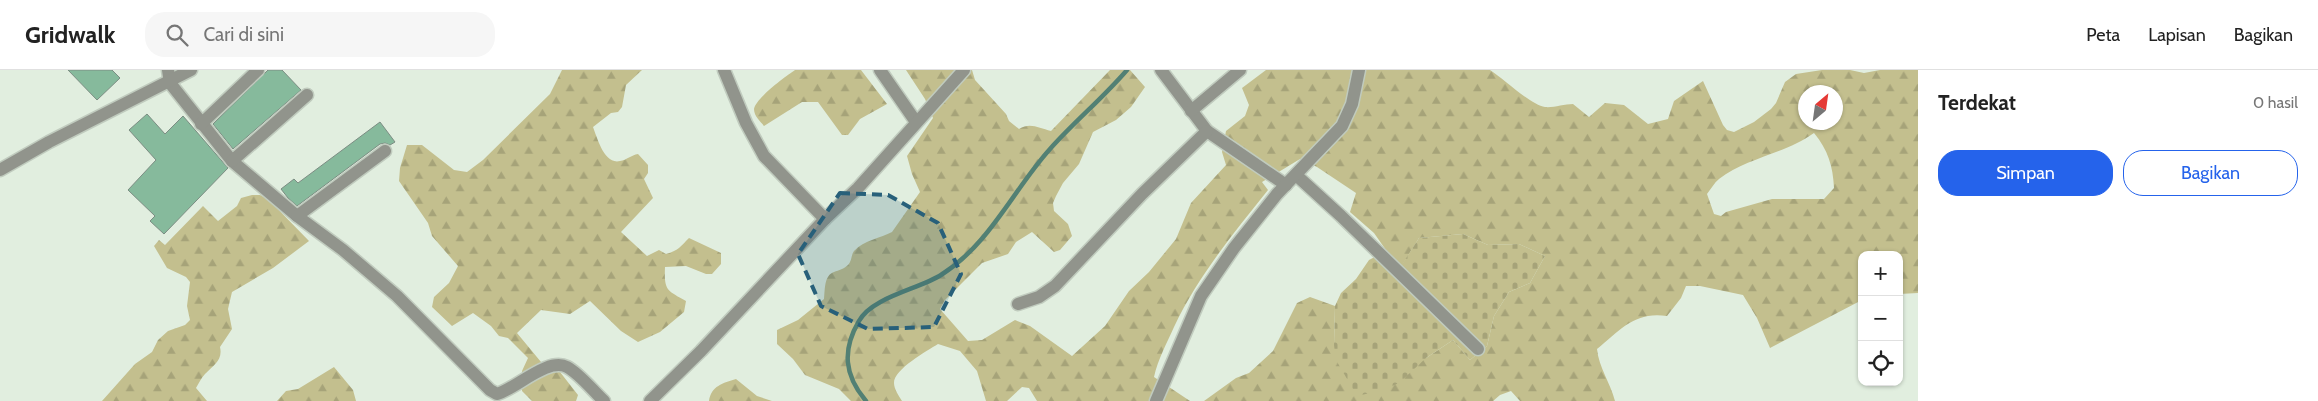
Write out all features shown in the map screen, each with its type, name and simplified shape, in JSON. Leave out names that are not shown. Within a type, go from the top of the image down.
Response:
[{"type":"street","points":[[0,170],[169,76],[191,70]]},
{"type":"street","points":[[200,124],[258,70]]},
{"type":"street","points":[[724,70],[746,123],[764,156],[825,220]]},
{"type":"street","points":[[880,70],[916,122]]},
{"type":"street","points":[[650,401],[701,351],[825,220],[858,188],[964,70]]},
{"type":"street","points":[[1160,70],[1190,111],[1207,130],[1286,185]]},
{"type":"street","points":[[1190,111],[1240,70]]},
{"type":"street","points":[[1156,401],[1201,296],[1250,228],[1286,185],[1342,126],[1352,104],[1359,70]]},
{"type":"street","points":[[169,76],[200,124],[232,161],[397,296],[490,390],[497,394],[506,391],[548,366],[558,364],[568,367],[604,401]]},
{"type":"street","points":[[232,161],[307,95]]},
{"type":"street","points":[[1018,304],[1039,297],[1055,286],[1142,194],[1207,130]]},
{"type":"street","points":[[297,216],[385,151]]},
{"type":"street","points":[[1296,175],[1478,349]]},
{"type":"highlighted area","points":[[840,193],[888,195],[938,223],[961,274],[934,327],[868,329],[821,306],[798,254]]},
{"type":"green space","points":[[562,70],[642,70],[626,85],[622,107],[618,112],[611,113],[593,127],[605,155],[610,159],[620,161],[638,154],[648,165],[648,173],[644,179],[653,198],[621,232],[647,256],[659,250],[666,254],[674,251],[689,238],[721,253],[721,264],[712,274],[706,274],[686,266],[665,267],[665,281],[668,289],[686,301],[684,312],[660,332],[638,342],[621,331],[590,301],[570,314],[541,310],[517,333],[541,362],[560,372],[578,395],[576,401],[532,401],[522,391],[522,371],[528,358],[508,338],[499,336],[491,326],[473,313],[452,326],[432,307],[434,297],[449,283],[458,266],[432,236],[428,223],[399,181],[400,168],[407,145],[422,145],[454,170],[467,172],[483,160],[550,94]]},
{"type":"green space","points":[[795,70],[861,70],[887,104],[860,119],[848,135],[842,135],[818,102],[802,102],[764,126],[755,114],[756,104],[772,88]]},
{"type":"green space","points":[[906,70],[972,70],[975,80],[1006,114],[1009,121],[1019,129],[1031,126],[1051,131],[1110,70],[1130,70],[1145,87],[1131,107],[1116,120],[1093,132],[1079,164],[1063,183],[1056,196],[1053,203],[1054,211],[1068,224],[1072,236],[1060,250],[1054,252],[1032,232],[1016,242],[1008,254],[982,263],[945,300],[940,309],[968,341],[982,340],[1015,320],[1030,326],[1072,356],[1105,326],[1129,291],[1149,272],[1176,239],[1191,203],[1226,165],[1222,152],[1226,131],[1245,116],[1249,105],[1242,88],[1266,70],[1490,70],[1532,102],[1539,105],[1548,107],[1573,104],[1589,117],[1605,103],[1624,105],[1648,124],[1668,119],[1674,101],[1703,81],[1723,125],[1727,130],[1734,132],[1754,122],[1771,109],[1776,103],[1785,82],[1796,74],[1822,70],[1850,70],[1864,73],[1880,70],[1918,70],[1918,293],[1903,294],[1903,251],[1858,251],[1858,302],[1770,348],[1757,318],[1743,295],[1700,286],[1686,286],[1681,298],[1667,316],[1646,316],[1637,319],[1621,329],[1597,349],[1615,401],[1520,401],[1511,391],[1500,395],[1493,401],[1204,401],[1236,378],[1249,373],[1273,351],[1297,303],[1310,297],[1335,306],[1334,345],[1426,358],[1453,340],[1470,360],[1487,346],[1494,316],[1509,292],[1530,283],[1545,256],[1519,244],[1488,245],[1463,234],[1419,238],[1401,267],[1374,233],[1350,212],[1356,193],[1317,167],[1300,159],[1262,182],[1268,190],[1205,273],[1183,308],[1174,327],[1154,377],[1190,401],[1037,401],[1029,388],[1022,387],[1007,401],[986,401],[977,371],[960,351],[938,344],[905,366],[895,378],[895,388],[902,401],[851,401],[839,389],[805,375],[793,359],[777,344],[777,330],[798,320],[824,299],[828,276],[848,265],[854,251],[858,247],[892,232],[920,192],[907,156],[933,118],[925,99]],"holes":[[[1814,133],[1829,159],[1834,188],[1824,199],[1772,199],[1726,212],[1721,216],[1714,214],[1707,194],[1719,179],[1741,166],[1791,146]]]},
{"type":"green space","points":[[260,195],[268,199],[309,241],[273,268],[232,292],[228,309],[232,329],[220,347],[219,359],[196,388],[207,401],[102,401],[135,364],[152,352],[158,340],[168,331],[185,325],[190,320],[187,306],[190,282],[186,277],[167,268],[154,246],[159,240],[165,245],[203,206],[218,221],[237,206],[241,198]]},
{"type":"green space","points":[[1463,234],[1488,245],[1519,244],[1545,256],[1530,283],[1509,292],[1494,316],[1487,346],[1470,360],[1453,340],[1426,358],[1399,383],[1383,390],[1357,396],[1336,360],[1334,345],[1335,306],[1341,293],[1356,279],[1369,260],[1386,251],[1401,266],[1419,238]]},
{"type":"green space","points":[[334,367],[353,390],[356,401],[277,401],[286,391],[298,389]]},
{"type":"green space","points":[[736,379],[757,396],[772,401],[709,401],[715,389],[722,384]]},
{"type":"building","points":[[68,70],[112,70],[120,78],[97,100]]},
{"type":"building","points":[[268,70],[282,70],[301,90],[233,149],[213,124]]},
{"type":"building","points":[[147,114],[165,134],[183,116],[228,168],[164,234],[150,221],[155,216],[128,190],[156,160],[129,130]]},
{"type":"building","points":[[380,122],[395,142],[390,145],[380,144],[297,206],[281,189],[294,179],[298,183]]},
{"type":"waterway","points":[[866,401],[853,382],[848,362],[850,342],[859,321],[865,313],[885,300],[941,275],[974,248],[1050,149],[1127,70]]}]
